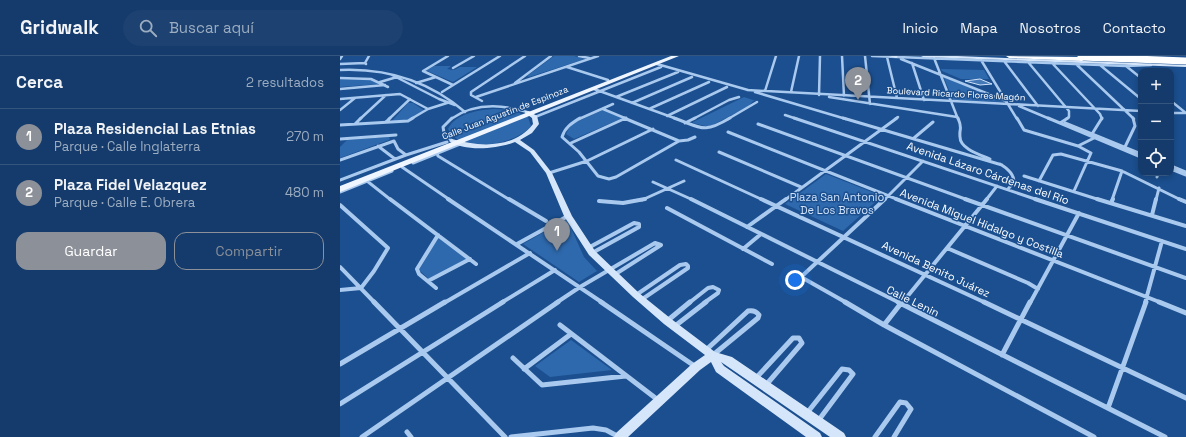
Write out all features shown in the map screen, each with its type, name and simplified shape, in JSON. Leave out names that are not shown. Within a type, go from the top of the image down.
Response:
[{"type":"highway","points":[[1044,58],[1082,58],[1186,63]]},
{"type":"highway","points":[[1006,59],[1082,58]]},
{"type":"main road","name":"Calle Juan Agustín de Espinoza","points":[[531,114],[606,81],[647,65],[659,64],[670,56]]},
{"type":"main road","name":"Calle Juan Agustín de Espinoza","points":[[340,184],[598,90],[676,56]]},
{"type":"main road","name":"Calle Juan Agustín de Espinoza","points":[[340,188],[454,142]]},
{"type":"street","points":[[340,64],[366,63],[369,56]]},
{"type":"street","points":[[448,56],[423,70],[453,85]]},
{"type":"street","points":[[453,68],[474,56]]},
{"type":"street","points":[[442,92],[500,56]]},
{"type":"street","points":[[482,101],[471,95],[471,92],[525,56]]},
{"type":"street","points":[[512,85],[551,56]]},
{"type":"street","points":[[579,56],[590,59]]},
{"type":"street","points":[[476,97],[598,56]]},
{"type":"street","points":[[765,91],[776,56]]},
{"type":"street","points":[[791,92],[799,56]]},
{"type":"street","points":[[820,56],[818,94],[870,104],[957,117]]},
{"type":"street","points":[[842,56],[844,96]]},
{"type":"street","points":[[865,56],[870,104]]},
{"type":"street","points":[[872,56],[981,60],[1006,59],[1028,62],[1126,66],[1151,65]]},
{"type":"street","points":[[889,56],[897,98]]},
{"type":"street","points":[[923,56],[1044,58],[1170,66],[1186,63]]},
{"type":"street","points":[[1120,56],[1174,57],[1186,63]]},
{"type":"street","points":[[896,57],[939,72]]},
{"type":"street","points":[[905,57],[1015,105],[1092,134],[1138,156]]},
{"type":"street","points":[[934,58],[962,128],[960,139],[961,142],[974,152],[1002,165],[1011,171],[1015,179],[1012,186],[1008,189]]},
{"type":"street","points":[[1036,62],[1044,58]]},
{"type":"street","points":[[1006,59],[1038,106]]},
{"type":"street","points":[[981,60],[1025,131],[1078,146],[1091,153],[1074,191]]},
{"type":"street","points":[[1028,62],[1067,107],[1070,115],[1061,122]]},
{"type":"street","points":[[912,63],[924,100]]},
{"type":"street","points":[[1052,63],[1097,109],[1102,118],[1092,134]]},
{"type":"street","points":[[659,64],[881,128],[1002,165]]},
{"type":"street","points":[[1075,64],[1134,119],[1135,126],[1124,149]]},
{"type":"street","points":[[1100,65],[1138,97]]},
{"type":"street","points":[[1126,66],[1138,76]]},
{"type":"street","points":[[565,67],[606,81]]},
{"type":"street","points":[[340,71],[375,70],[399,76],[418,83],[453,102],[465,112]]},
{"type":"street","points":[[340,71],[371,72],[399,76],[446,103]]},
{"type":"street","points":[[616,97],[678,72]]},
{"type":"street","points":[[379,81],[399,76]]},
{"type":"street","points":[[632,103],[692,77]]},
{"type":"street","points":[[340,89],[387,86],[379,81],[363,78],[341,78]]},
{"type":"street","points":[[413,84],[437,78]]},
{"type":"street","points":[[649,109],[709,82]]},
{"type":"street","points":[[667,116],[727,87]]},
{"type":"street","points":[[598,90],[685,123],[709,129],[737,115],[757,102]]},
{"type":"street","name":"Boulevard Ricardo Flores Magón","points":[[747,90],[924,100],[1007,101]]},
{"type":"street","points":[[340,98],[400,94],[427,109]]},
{"type":"street","points":[[355,124],[386,95]]},
{"type":"street","points":[[340,110],[355,97]]},
{"type":"street","points":[[685,123],[729,100],[739,97]]},
{"type":"street","points":[[386,122],[410,99]]},
{"type":"street","points":[[1007,101],[1021,105],[1061,122],[1094,138],[1138,153]]},
{"type":"street","points":[[340,125],[409,120],[427,109],[453,102]]},
{"type":"street","points":[[1174,103],[1186,113]]},
{"type":"street","points":[[613,104],[569,124],[562,134],[562,137],[571,143],[598,176],[609,179],[679,141],[695,138]]},
{"type":"street","name":"Boulevard Ricardo Flores Magón","points":[[1015,105],[1138,111]]},
{"type":"street","points":[[340,180],[406,155],[454,142],[485,146],[515,140],[532,131],[536,124],[531,114],[513,108],[498,106],[480,108],[465,112],[451,119],[443,127],[444,133],[454,142]]},
{"type":"street","points":[[603,109],[679,141]]},
{"type":"street","points":[[1174,113],[1186,113]]},
{"type":"street","name":"Avenida Lázaro Cárdenas del Río","points":[[785,115],[1186,249]]},
{"type":"street","points":[[747,227],[898,117]]},
{"type":"street","points":[[571,143],[626,118]]},
{"type":"street","points":[[914,138],[933,122]]},
{"type":"street","points":[[758,124],[1186,278]]},
{"type":"street","points":[[549,173],[587,161],[653,129]]},
{"type":"street","points":[[399,130],[394,140],[398,149],[406,155]]},
{"type":"street","name":"Avenida Miguel Hidalgo y Costilla","points":[[728,132],[1186,313]]},
{"type":"street","points":[[340,139],[396,135]]},
{"type":"street","points":[[340,143],[345,138]]},
{"type":"street","points":[[1078,146],[1094,138]]},
{"type":"street","points":[[340,160],[394,140]]},
{"type":"street","points":[[515,140],[532,151],[549,173],[568,216],[590,251],[612,273],[667,321],[709,353],[728,360],[840,437]]},
{"type":"street","points":[[340,192],[437,153],[454,142]]},
{"type":"street","points":[[378,146],[396,159]]},
{"type":"street","points":[[719,152],[801,187]]},
{"type":"street","points":[[437,153],[438,156],[546,222]]},
{"type":"street","points":[[1039,181],[1053,155],[1061,154],[1122,171],[1186,202]]},
{"type":"street","name":"Avenida Benito Juárez","points":[[676,160],[925,274],[1186,398]]},
{"type":"street","points":[[924,161],[801,278],[884,325],[1094,437]]},
{"type":"street","points":[[402,167],[696,367]]},
{"type":"street","points":[[1174,167],[1186,172]]},
{"type":"street","points":[[1174,170],[1186,176]]},
{"type":"street","points":[[1111,202],[1122,171]]},
{"type":"street","points":[[1024,176],[1186,226]]},
{"type":"street","points":[[367,181],[476,264]]},
{"type":"street","points":[[599,201],[615,204],[635,202],[684,181]]},
{"type":"street","name":"Calle Lenin","points":[[653,182],[670,188],[1165,437]]},
{"type":"street","points":[[884,325],[997,186]]},
{"type":"street","points":[[1152,215],[1158,188]]},
{"type":"street","points":[[340,205],[388,248],[374,271],[361,288],[340,290]]},
{"type":"street","points":[[667,208],[772,264]]},
{"type":"street","points":[[1002,355],[1079,213]]},
{"type":"street","points":[[517,244],[568,216]]},
{"type":"street","points":[[634,223],[639,224],[639,227],[590,251],[634,223]]},
{"type":"street","points":[[743,249],[761,234]]},
{"type":"street","points":[[436,288],[419,274],[417,269],[438,235]]},
{"type":"street","points":[[1108,408],[1148,298],[1162,241]]},
{"type":"street","points":[[362,437],[580,287],[612,273],[661,245],[655,243],[612,273]]},
{"type":"street","points":[[947,248],[1028,283],[1038,289]]},
{"type":"street","points":[[340,364],[530,254]]},
{"type":"street","points":[[428,282],[470,259]]},
{"type":"street","points":[[680,264],[686,264],[688,266],[688,268],[639,297],[680,264]]},
{"type":"street","points":[[340,267],[505,437]]},
{"type":"street","points":[[340,404],[554,270]]},
{"type":"street","points":[[667,321],[708,288],[713,287],[719,290],[718,293],[675,327]]},
{"type":"street","points":[[512,437],[593,428],[606,430],[620,437],[696,367],[709,353],[748,312],[752,310],[757,312],[758,318],[709,353]]},
{"type":"street","points":[[560,325],[659,401]]},
{"type":"street","points":[[524,369],[571,334]]},
{"type":"street","points":[[756,378],[793,338],[799,338],[802,343],[765,385]]},
{"type":"street","points":[[709,353],[720,369],[816,437]]},
{"type":"street","points":[[513,358],[538,383],[547,386],[626,376]]},
{"type":"street","points":[[807,414],[842,369],[849,370],[853,374],[818,421]]},
{"type":"street","points":[[875,437],[900,402],[906,403],[911,409],[894,437]]},
{"type":"green space","points":[[554,56],[574,56],[585,59],[529,77],[527,76]]},
{"type":"green space","points":[[434,66],[451,66],[447,69],[454,70],[460,67],[477,67],[453,82],[425,70]]},
{"type":"green space","points":[[941,69],[984,70],[989,79],[961,79],[942,71]]},
{"type":"green space","points":[[340,78],[372,80],[380,84],[340,87]]},
{"type":"green space","points":[[944,78],[946,78],[1004,102],[953,100]]},
{"type":"green space","points":[[744,97],[756,101],[753,101],[749,106],[709,127],[693,123],[693,122]]},
{"type":"green space","points":[[408,103],[413,103],[425,111],[408,120],[392,121]]},
{"type":"green space","points":[[494,109],[513,110],[528,117],[531,126],[524,133],[513,138],[488,144],[464,142],[454,137],[448,129],[456,119],[468,113]]},
{"type":"green space","points":[[603,110],[623,118],[574,139],[566,134],[571,124]]},
{"type":"green space","points":[[389,137],[389,140],[340,158],[340,147],[347,140]]},
{"type":"green space","name":"Plaza San Antonio De Los Bravos","points":[[826,174],[882,196],[843,231],[785,204]]},
{"type":"green space","points":[[567,219],[584,257],[597,271],[579,282],[523,244]]},
{"type":"green space","points":[[438,238],[467,259],[429,279],[419,270]]},
{"type":"green space","points":[[571,340],[612,370],[550,377],[535,366]]},
{"type":"building","points":[[980,79],[992,84],[980,85],[965,81]]},
{"type":"place","name":"Plaza Fidel Velazquez","points":[[858,100]]},
{"type":"place","name":"Plaza Residencial Las Etnias","points":[[557,251]]}]
